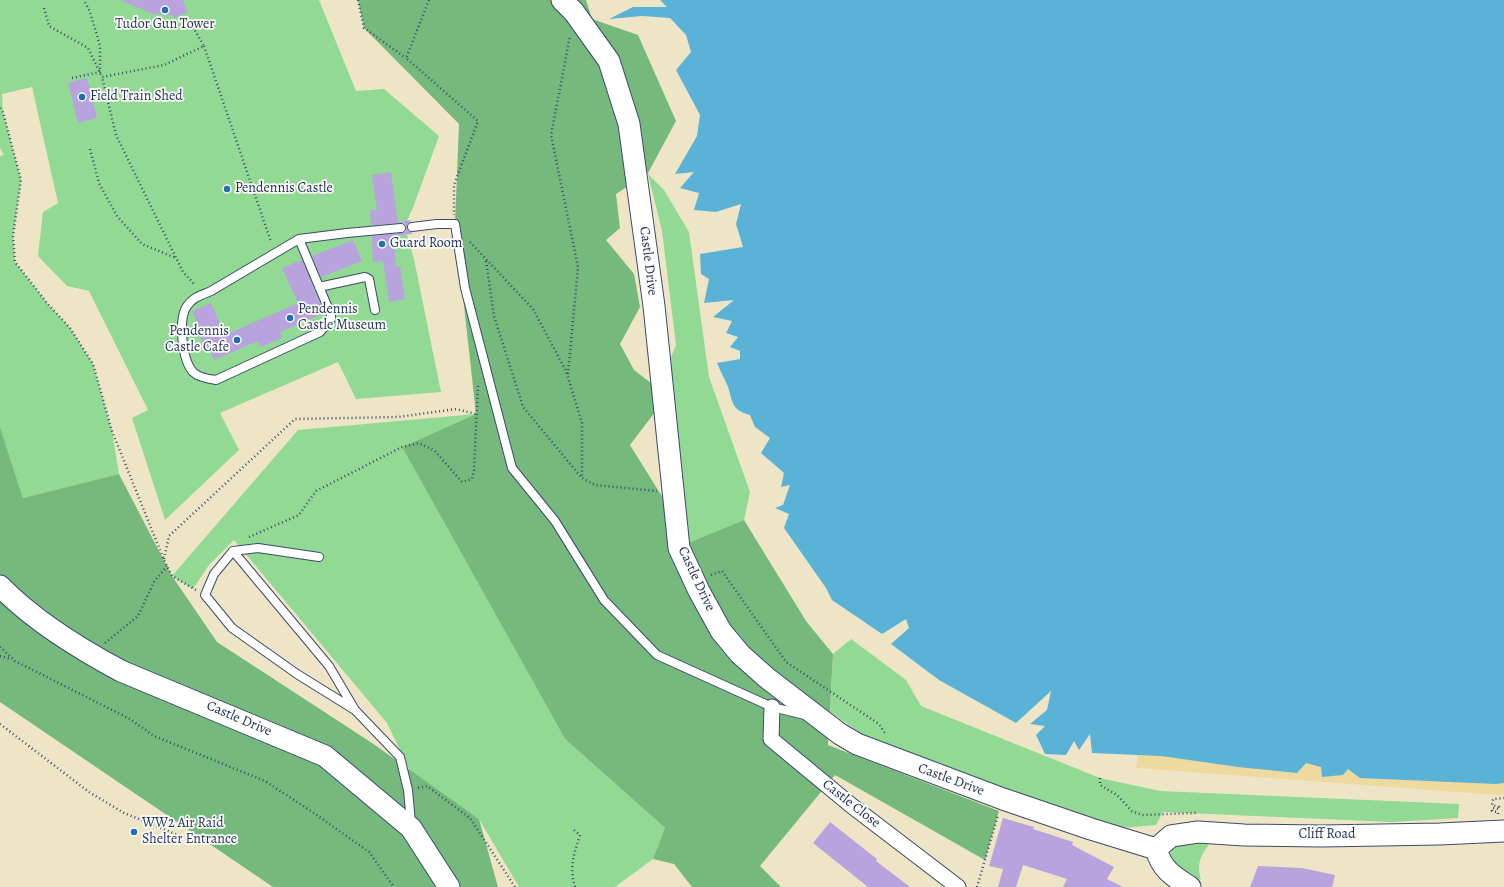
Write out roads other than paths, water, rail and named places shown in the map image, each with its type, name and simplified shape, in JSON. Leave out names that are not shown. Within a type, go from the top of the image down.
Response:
[{"type":"street","name":"Castle Drive","points":[[568,6],[609,61],[629,124],[653,299],[679,548],[721,631],[740,654],[767,678],[840,734],[857,744],[1002,799],[1090,829],[1156,849]]},
{"type":"street","name":"Castle Drive","points":[[0,586],[45,623],[91,655],[121,671],[324,756],[411,828],[449,887]]},
{"type":"street","name":"Castle Close","points":[[772,707],[771,739],[852,806],[958,887]]},
{"type":"street","name":"Cliff Road","points":[[1156,849],[1171,836],[1198,832],[1244,835],[1322,836],[1440,834],[1501,825]]},
{"type":"street","points":[[1156,849],[1163,867],[1173,876],[1190,887]]},
{"type":"lane","points":[[412,227],[437,224],[454,224],[465,288],[512,468],[555,521],[604,600],[657,655],[772,707],[822,720]]},
{"type":"lane","points":[[299,239],[331,314],[331,320],[320,332],[216,380],[208,379],[193,373],[188,365],[183,347],[183,320],[186,306],[195,298],[211,291],[299,239],[347,232],[402,228]]},
{"type":"lane","points":[[320,287],[365,277],[369,279],[375,310]]},
{"type":"lane","points":[[319,557],[258,548],[233,551],[214,574],[205,595],[232,628],[297,674],[355,710]]},
{"type":"lane","points":[[233,551],[329,666],[355,710],[400,757],[408,790],[411,828]]},
{"type":"water","points":[[660,0],[1504,0],[1504,783],[1496,784],[1360,778],[1348,769],[1343,775],[1322,777],[1321,767],[1306,763],[1297,773],[1238,767],[1161,756],[1092,753],[1090,734],[1079,750],[1074,741],[1066,755],[1045,754],[1036,735],[1045,726],[1030,724],[1047,710],[1051,691],[1016,723],[939,680],[891,644],[909,628],[906,619],[882,634],[832,600],[826,588],[784,528],[789,514],[775,508],[783,505],[790,485],[781,487],[784,473],[761,453],[770,438],[755,427],[750,415],[739,411],[736,408],[717,363],[740,359],[740,351],[730,347],[738,337],[726,333],[732,321],[713,317],[734,300],[704,303],[709,279],[701,274],[700,254],[743,247],[736,224],[741,204],[716,212],[694,210],[699,193],[680,188],[694,172],[675,174],[697,136],[700,115],[676,70],[691,52],[686,35],[670,18],[642,16],[609,19],[633,7],[667,7]]},
{"type":"place","name":"Tudor Gun Tower","points":[[165,10]]},
{"type":"place","name":"Field Train Shed","points":[[82,97]]},
{"type":"place","name":"Pendennis Castle","points":[[227,189]]},
{"type":"place","name":"Guard Room","points":[[382,244]]},
{"type":"place","name":"Pendennis Castle Museum","points":[[290,318]]},
{"type":"place","name":"Pendennis Castle Cafe","points":[[237,340]]},
{"type":"place","name":"WW2 Air Raid Shelter Entrance","points":[[134,832]]}]
